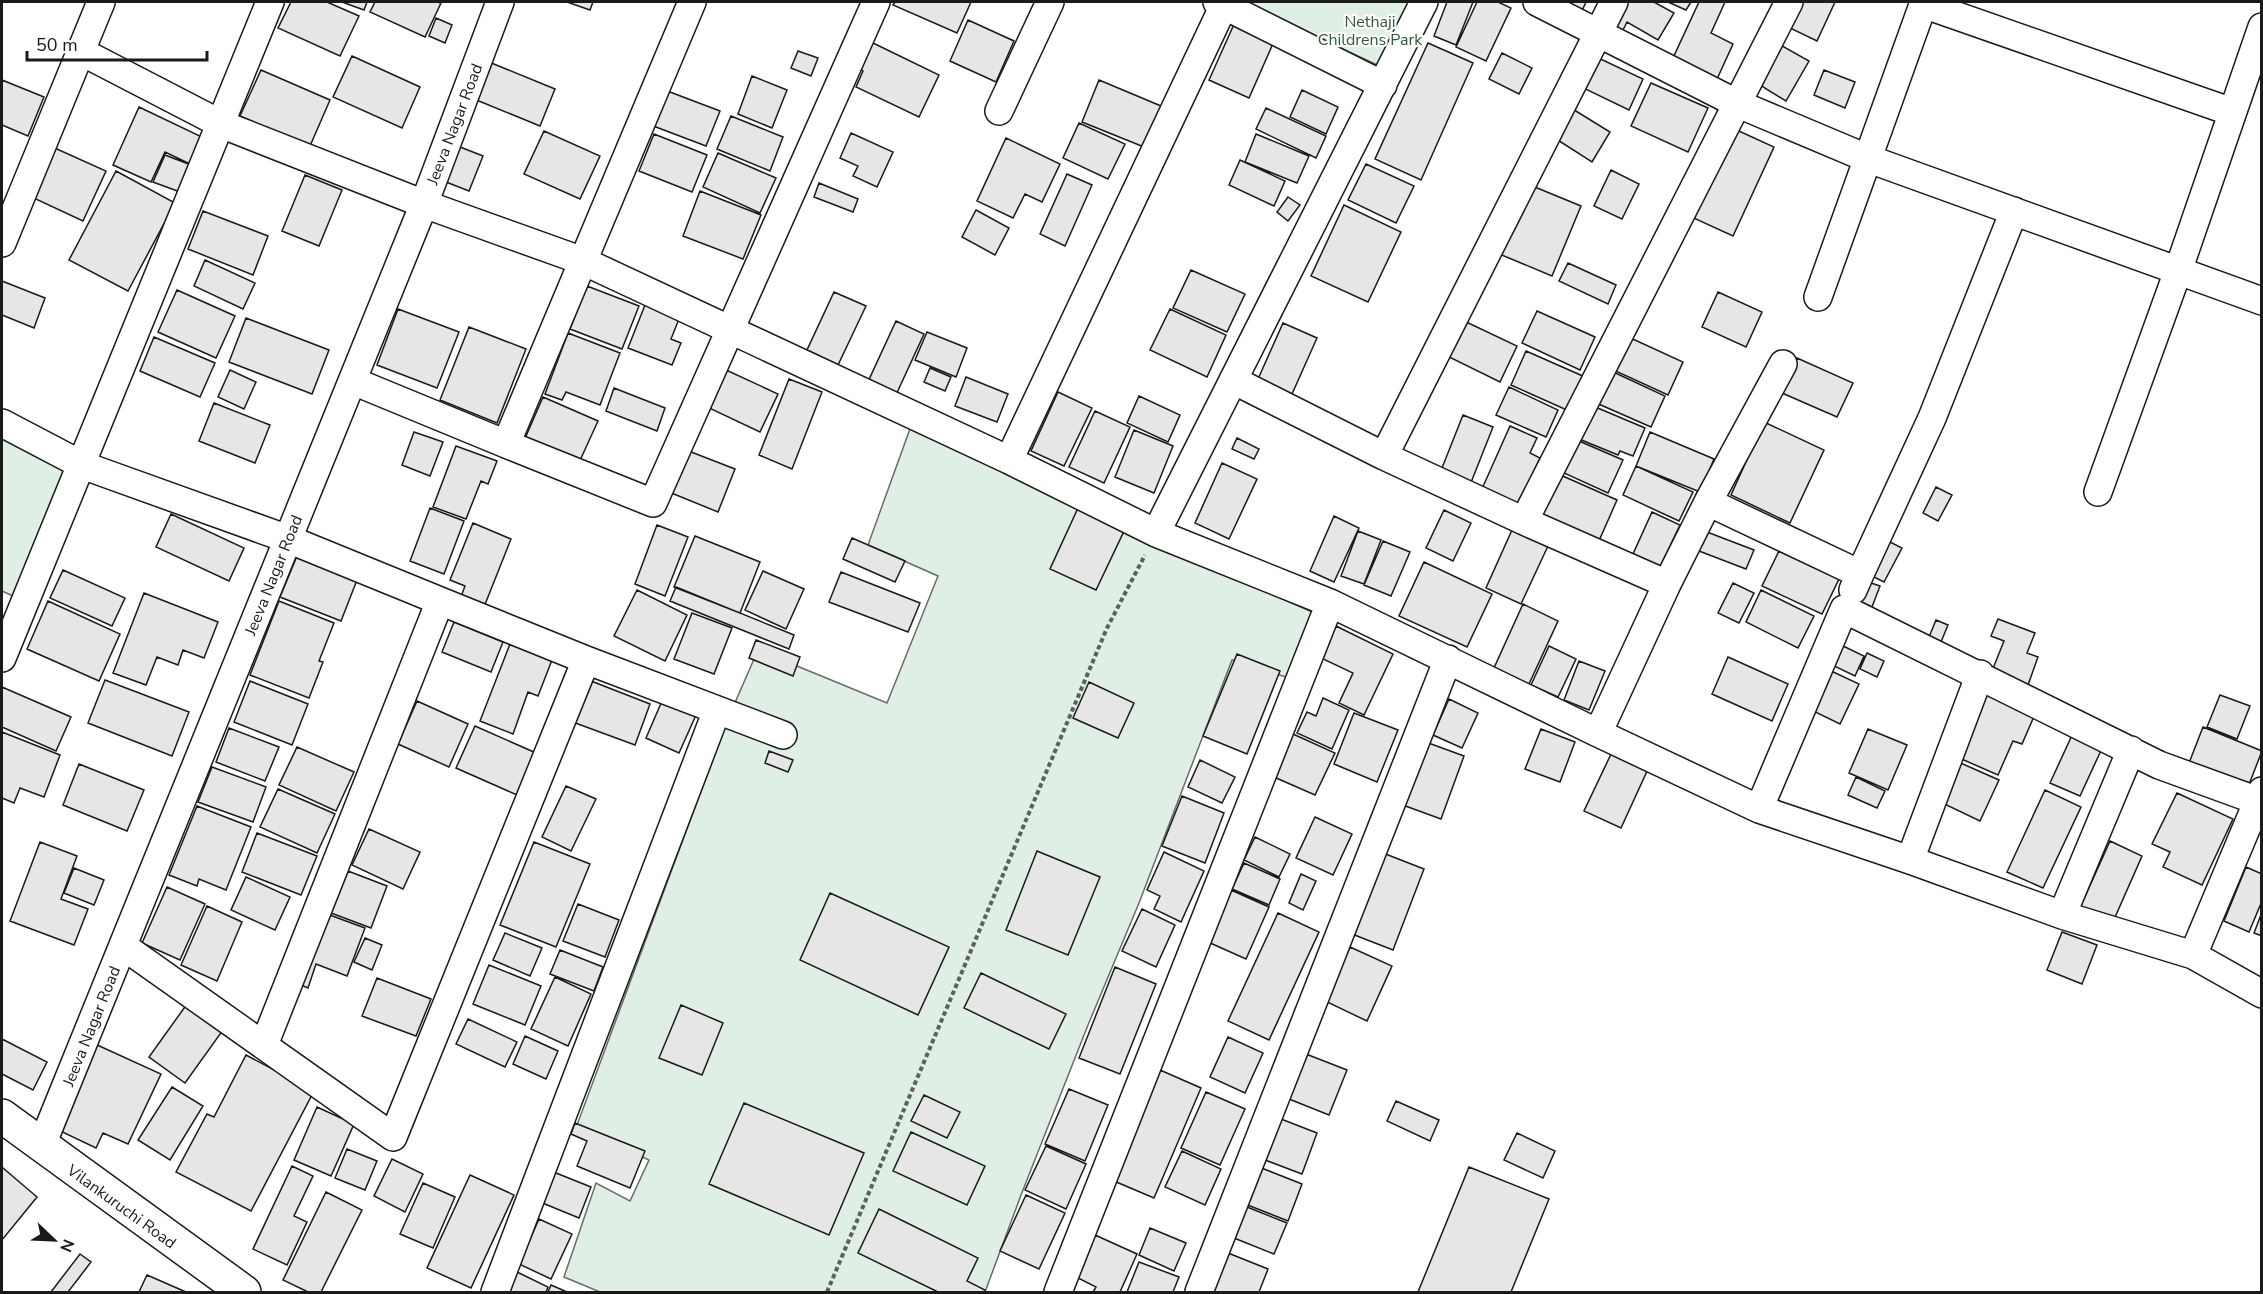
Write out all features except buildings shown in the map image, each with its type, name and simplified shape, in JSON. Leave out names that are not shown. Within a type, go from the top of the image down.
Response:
[{"type":"main road","name":"Vilankuruchi Road","points":[[2,1116],[41,1147],[244,1293]]},
{"type":"street","points":[[2,243],[100,2]]},
{"type":"street","points":[[2,658],[12,604],[82,465],[270,2]]},
{"type":"street","name":"Jeeva Nagar Road","points":[[41,1147],[424,204],[501,2]]},
{"type":"street","points":[[506,444],[692,2]]},
{"type":"street","points":[[352,381],[653,503],[876,2]]},
{"type":"street","points":[[999,111],[1050,2]]},
{"type":"street","points":[[1156,533],[1424,2]]},
{"type":"street","points":[[1537,2],[1736,103],[1869,159],[2262,301]]},
{"type":"street","points":[[1384,456],[1614,2]]},
{"type":"street","points":[[1524,521],[1789,2]]},
{"type":"street","points":[[1009,460],[1221,3],[1383,85]]},
{"type":"street","points":[[1818,297],[1924,3],[2232,112]]},
{"type":"street","points":[[2098,492],[2178,271],[2262,27]]},
{"type":"street","points":[[80,51],[221,124],[424,204],[582,261],[1009,460],[1156,533],[1330,603],[1759,809],[2062,915],[2193,955],[2262,994]]},
{"type":"street","points":[[1759,809],[1844,609],[1932,418],[2014,211]]},
{"type":"street","points":[[1598,733],[1708,502],[1783,364]]},
{"type":"street","points":[[1233,380],[1384,456],[1667,584]]},
{"type":"street","points":[[2,423],[82,465],[288,539],[586,660],[783,735]]},
{"type":"street","points":[[1708,502],[1860,574]]},
{"type":"street","points":[[264,1045],[440,601]]},
{"type":"street","points":[[1058,1293],[1330,603]]},
{"type":"street","points":[[1844,609],[1980,674],[2159,765],[2260,796],[2193,955]]},
{"type":"street","points":[[1199,1293],[1448,659]]},
{"type":"street","points":[[123,946],[393,1137],[586,660]]},
{"type":"street","points":[[1910,860],[1980,674]]},
{"type":"street","points":[[495,1293],[717,710]]},
{"type":"street","points":[[2062,915],[2131,750]]},
{"type":"path","points":[[827,1293],[1107,628],[1156,533]]},
{"type":"green space","name":"Nethaji Childrens Park","points":[[1240,2],[1416,2],[1384,68]]},
{"type":"green space","points":[[911,426],[1131,531],[1312,612],[1286,677],[1232,660],[1139,903],[1088,1025],[985,1292],[600,1292],[564,1277],[596,1183],[630,1201],[649,1160],[577,1125],[727,721],[758,650],[887,703],[938,576],[868,545]]},
{"type":"green space","points":[[2,436],[67,469],[15,597],[2,591]]}]
